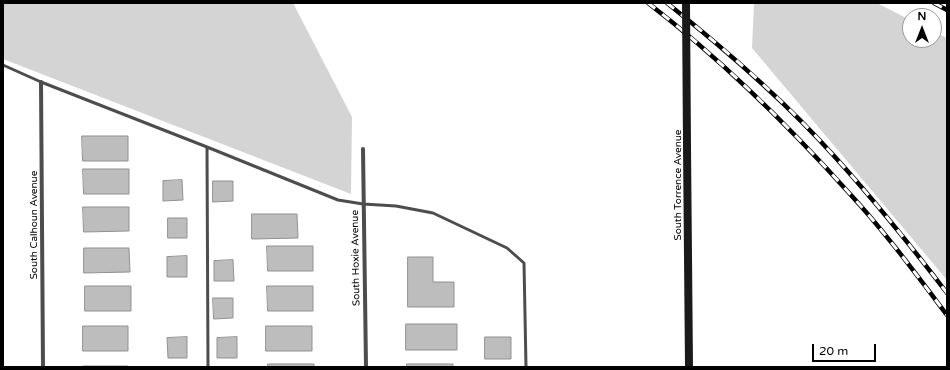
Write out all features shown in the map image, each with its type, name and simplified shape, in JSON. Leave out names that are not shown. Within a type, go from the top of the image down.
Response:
[{"type":"main road","name":"South Torrence Avenue","points":[[686,3],[689,367]]},
{"type":"street","name":"South Calhoun Avenue","points":[[41,82],[43,367]]},
{"type":"street","name":"South Hoxie Avenue","points":[[363,148],[366,367]]},
{"type":"lane","points":[[3,65],[41,82],[338,200],[363,204],[396,206],[433,213],[507,248],[524,263],[526,367]]},
{"type":"lane","points":[[207,147],[208,367]]},
{"type":"shaded area","points":[[3,3],[293,3],[352,117],[351,194],[3,59]]},
{"type":"shaded area","points":[[754,3],[877,3],[902,16],[902,48],[942,48],[942,36],[947,38],[947,280],[752,48]]},
{"type":"building","points":[[82,136],[128,136],[128,161],[83,161]]},
{"type":"building","points":[[83,169],[129,169],[129,194],[84,194]]},
{"type":"building","points":[[182,180],[183,200],[163,201],[163,181]]},
{"type":"building","points":[[213,181],[233,181],[233,201],[213,202]]},
{"type":"building","points":[[83,207],[129,207],[129,231],[84,232]]},
{"type":"building","points":[[252,214],[297,214],[298,238],[252,239]]},
{"type":"building","points":[[168,218],[187,218],[187,238],[168,238]]},
{"type":"building","points":[[267,246],[313,246],[313,271],[268,271]]},
{"type":"building","points":[[84,248],[129,248],[130,272],[84,273]]},
{"type":"building","points":[[187,256],[187,277],[167,277],[167,257]]},
{"type":"building","points":[[408,257],[433,257],[433,282],[454,282],[454,307],[408,307]]},
{"type":"building","points":[[233,260],[234,281],[214,281],[214,261]]},
{"type":"building","points":[[85,286],[131,286],[131,311],[85,311]]},
{"type":"building","points":[[267,286],[313,286],[313,311],[268,311]]},
{"type":"building","points":[[213,298],[233,298],[233,318],[214,319]]},
{"type":"building","points":[[406,324],[457,324],[457,350],[406,350]]},
{"type":"building","points":[[83,326],[128,326],[128,351],[83,351]]},
{"type":"building","points":[[266,326],[312,326],[312,351],[266,351]]},
{"type":"building","points":[[187,337],[187,358],[168,358],[167,338]]},
{"type":"building","points":[[237,337],[237,358],[217,358],[217,338]]},
{"type":"building","points":[[485,337],[511,337],[511,359],[485,359]]},
{"type":"building","points":[[268,364],[314,364],[314,367],[268,367]]},
{"type":"building","points":[[407,364],[453,364],[453,367],[407,367]]},
{"type":"building","points":[[128,366],[128,367],[83,367]]},
{"type":"railway","points":[[648,3],[728,70],[803,143],[876,223],[947,315]]},
{"type":"railway","points":[[667,3],[754,76],[816,136],[850,173],[947,293]]},
{"type":"railway","points":[[934,3],[947,10]]}]
